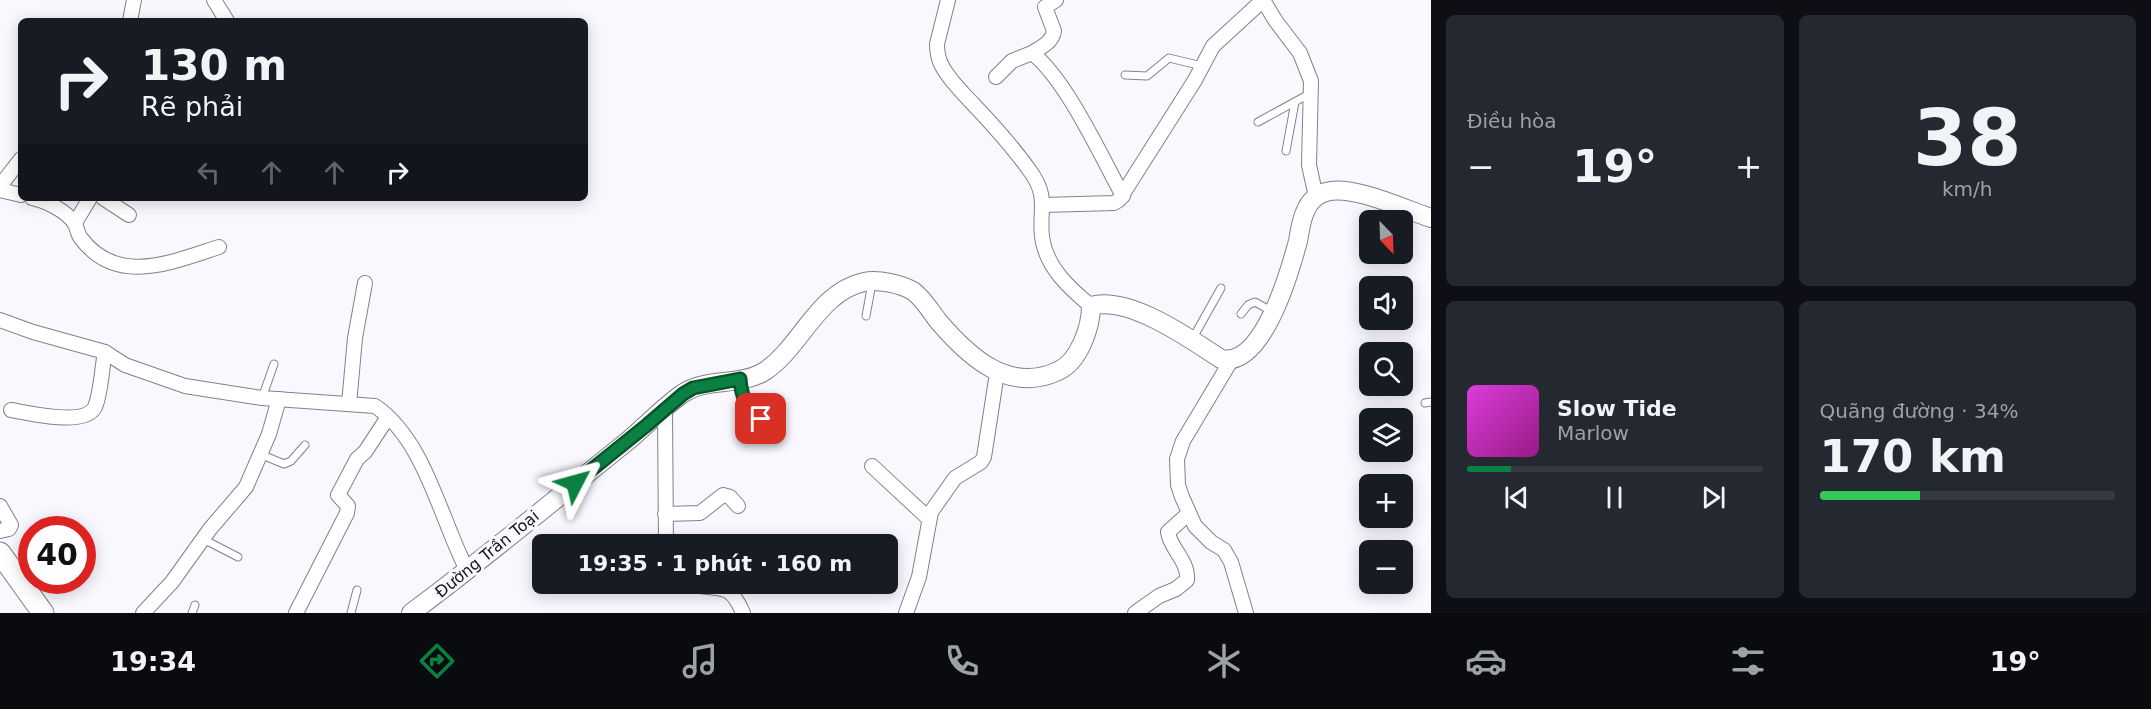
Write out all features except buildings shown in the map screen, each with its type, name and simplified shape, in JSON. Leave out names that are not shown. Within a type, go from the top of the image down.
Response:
[{"type":"main road","points":[[4,567],[43,613]]},
{"type":"street","points":[[131,18],[134,0]]},
{"type":"street","points":[[214,0],[225,18]]},
{"type":"street","points":[[872,281],[912,291],[956,342],[997,373],[1030,379],[1043,377],[1063,369],[1073,358],[1091,321],[1091,306],[1066,284],[1046,251],[1042,237],[1041,191],[1032,174],[1001,134],[952,81],[941,65],[937,51],[948,0]]},
{"type":"street","points":[[996,77],[1012,61],[1032,53],[1054,35],[1045,7],[1056,0]]},
{"type":"street","points":[[1043,205],[1114,203],[1123,196],[1218,40],[1263,0],[1300,53],[1311,81],[1309,165],[1316,197]]},
{"type":"street","points":[[1032,53],[1046,65],[1068,99],[1123,196]]},
{"type":"street","points":[[18,163],[0,188],[18,194]]},
{"type":"street","points":[[1246,613],[1231,562],[1224,550],[1211,542],[1195,526],[1189,513],[1178,485],[1179,448],[1233,360],[1245,354],[1266,328],[1289,273],[1305,212],[1316,197],[1323,192],[1348,190],[1431,218]]},
{"type":"street","points":[[45,201],[75,223],[81,237],[96,254],[107,262],[144,267],[178,261],[219,247]]},
{"type":"street","points":[[75,223],[88,201]]},
{"type":"street","points":[[108,201],[129,215]]},
{"type":"street","name":"Đường Trần Toại","points":[[411,613],[693,388],[763,372],[774,364],[824,307],[841,292],[858,284],[872,281]]},
{"type":"street","points":[[349,404],[355,338],[365,283]]},
{"type":"street","points":[[1091,306],[1106,304],[1137,310],[1221,358],[1233,360]]},
{"type":"street","points":[[0,320],[33,332],[105,352],[125,365],[185,386],[262,398],[375,406],[388,417],[420,459],[455,548],[467,570]]},
{"type":"street","points":[[11,410],[49,416],[82,417],[90,414],[96,406],[105,352]]},
{"type":"street","points":[[906,613],[919,577],[928,518],[955,478],[981,462],[984,457],[997,373]]},
{"type":"street","points":[[143,613],[172,582],[203,538],[243,491],[269,434],[279,399]]},
{"type":"street","points":[[665,409],[666,534]]},
{"type":"street","points":[[296,613],[349,509],[338,495],[357,459],[365,452],[388,417]]},
{"type":"street","points":[[873,466],[928,518]]},
{"type":"street","points":[[665,514],[700,513],[723,495],[730,497],[738,506]]},
{"type":"street","points":[[0,506],[11,525],[9,529],[0,531]]},
{"type":"street","points":[[1135,613],[1187,580],[1186,570],[1169,539],[1168,532],[1189,513]]},
{"type":"street","points":[[734,594],[743,613]]},
{"type":"lane","points":[[1125,75],[1147,76],[1169,58],[1202,66]]},
{"type":"lane","points":[[1258,122],[1311,93]]},
{"type":"lane","points":[[1286,151],[1295,102]]},
{"type":"lane","points":[[866,316],[872,281]]},
{"type":"lane","points":[[1192,340],[1221,288]]},
{"type":"lane","points":[[1241,314],[1255,302],[1273,312]]},
{"type":"lane","points":[[262,398],[274,364]]},
{"type":"lane","points":[[740,379],[742,394],[749,409],[776,430]]},
{"type":"lane","points":[[260,454],[284,464],[305,445]]},
{"type":"lane","points":[[203,538],[238,557]]},
{"type":"lane","points":[[351,613],[357,590]]},
{"type":"lane","points":[[192,613],[195,605]]},
{"type":"route","points":[[575,483],[693,388],[740,379],[742,394],[749,409],[761,419]]}]
